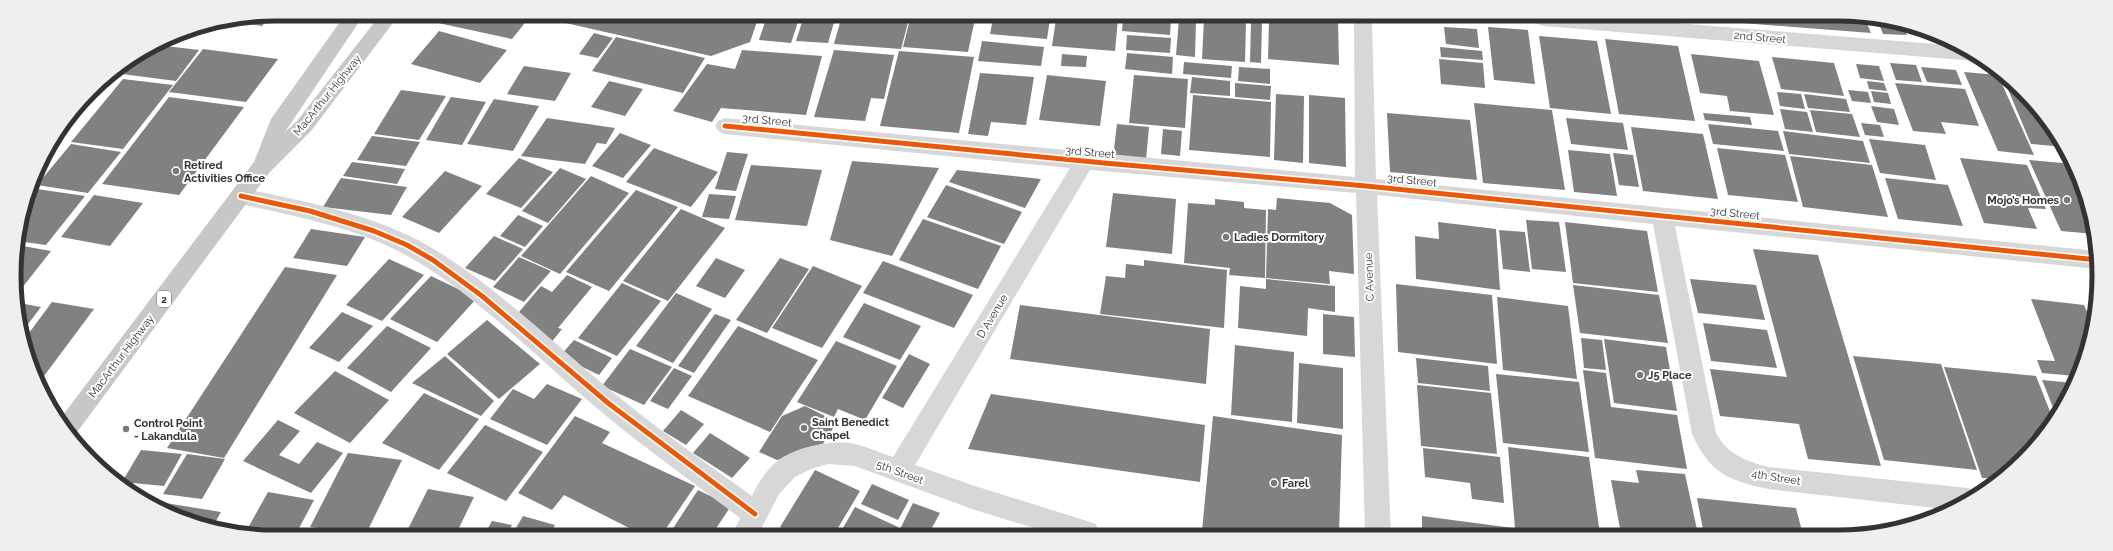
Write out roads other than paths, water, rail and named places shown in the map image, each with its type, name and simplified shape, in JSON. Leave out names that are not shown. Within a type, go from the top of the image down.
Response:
[{"type":"highway","name":"MacArthur Highway","points":[[262,167],[278,124],[351,21]]},
{"type":"highway","name":"MacArthur Highway","points":[[70,425],[262,167],[304,126],[385,21]]},
{"type":"street","name":"C Avenue","points":[[1363,21],[1366,186],[1378,530]]},
{"type":"street","name":"2nd Street","points":[[1569,21],[1961,53]]},
{"type":"street","name":"3rd Street","points":[[725,126],[1085,161],[1366,186],[2091,259]]},
{"type":"street","name":"D Avenue","points":[[898,471],[1085,161]]},
{"type":"street","points":[[241,196],[310,211],[374,230],[407,245],[433,260],[482,296],[750,524]]},
{"type":"street","name":"4th Street","points":[[1662,215],[1704,434],[1711,448],[1723,461],[1736,468],[1768,478],[1959,499]]},
{"type":"street","name":"5th Street","points":[[750,524],[770,486],[786,469],[807,458],[828,453],[855,455],[898,471],[1075,530]]},
{"type":"place","name":"Retired Activities Office","points":[[176,171]]},
{"type":"place","name":"Mojo’s Homes","points":[[2067,200]]},
{"type":"place","name":"Ladies Dormitory","points":[[1226,237]]},
{"type":"place","name":"J5 Place","points":[[1640,375]]},
{"type":"place","name":"Saint Benedict Chapel","points":[[804,428]]},
{"type":"place","name":"Control Point - Lakandula","points":[[126,429]]},
{"type":"place","name":"Farel","points":[[1274,483]]}]
